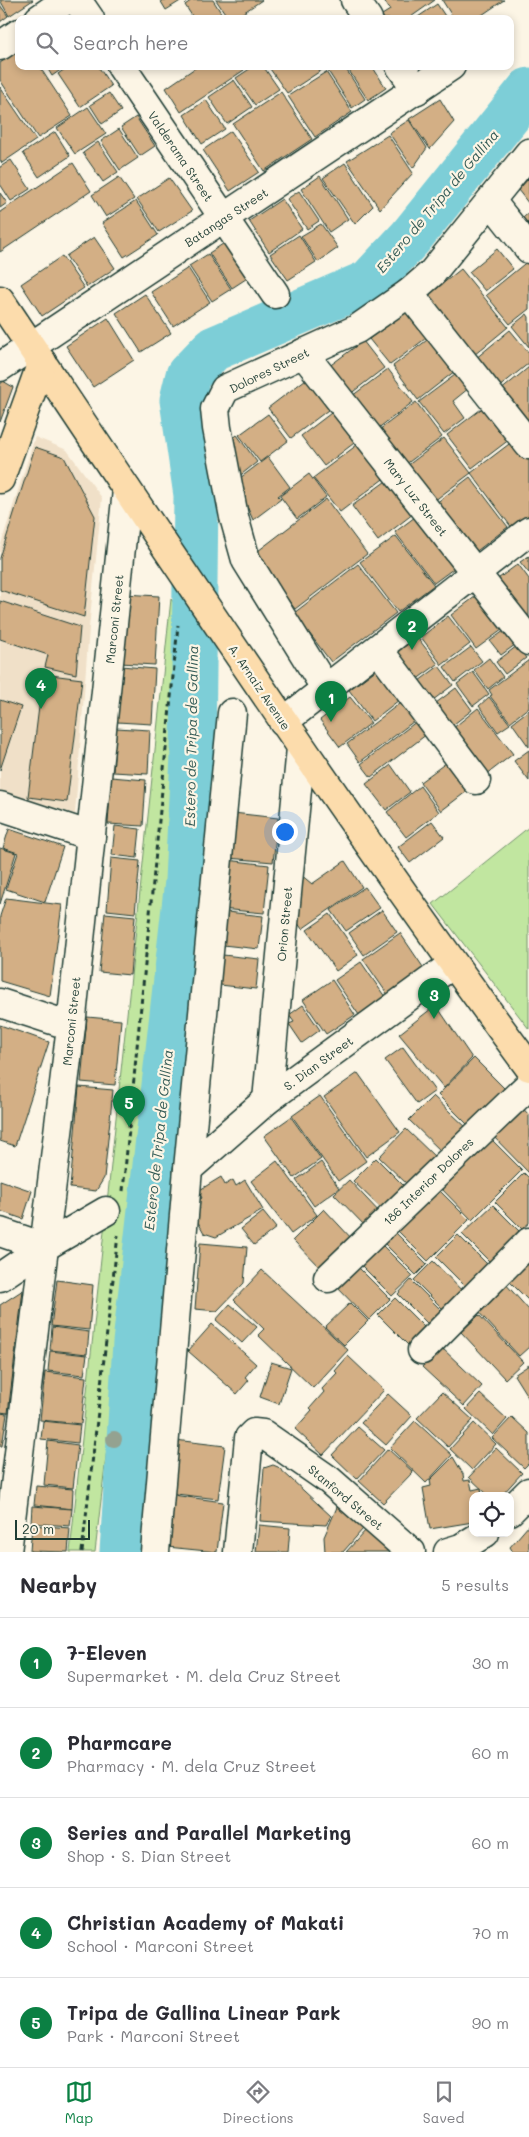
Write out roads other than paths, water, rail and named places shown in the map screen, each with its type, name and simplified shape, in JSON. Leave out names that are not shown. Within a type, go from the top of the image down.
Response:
[{"type":"main road","name":"A. Arnaiz Avenue","points":[[0,300],[283,722],[452,964],[529,1067]]},
{"type":"main road","points":[[0,479],[36,354]]},
{"type":"street","points":[[45,15],[66,0]]},
{"type":"street","points":[[77,0],[87,15]]},
{"type":"street","points":[[355,0],[365,15]]},
{"type":"street","points":[[0,46],[15,36]]},
{"type":"street","name":"Valderama Street","points":[[124,70],[275,294]]},
{"type":"street","points":[[403,70],[417,90]]},
{"type":"street","name":"Batangas Street","points":[[0,367],[36,354],[223,219],[445,70]]},
{"type":"street","name":"Dolores Street","points":[[326,689],[246,560],[234,517],[215,409],[225,389],[357,329],[409,293],[432,273],[529,153]]},
{"type":"street","points":[[491,202],[529,249]]},
{"type":"street","points":[[409,293],[529,445]]},
{"type":"street","name":"Mary Luz Street","points":[[303,352],[477,572],[529,641]]},
{"type":"street","name":"Marconi Street","points":[[7,1552],[71,1026],[127,490]]},
{"type":"street","points":[[283,722],[529,531]]},
{"type":"street","points":[[378,649],[476,780]]},
{"type":"street","points":[[155,1552],[188,1169],[232,713]]},
{"type":"street","name":"Orion Street","points":[[267,1100],[301,748]]},
{"type":"street","points":[[0,806],[91,836]]},
{"type":"street","name":"S. Dian Street","points":[[188,1169],[267,1100],[452,964]]},
{"type":"street","points":[[0,1003],[71,1026]]},
{"type":"street","name":"186 Interior Dolores","points":[[328,1278],[529,1085]]},
{"type":"street","points":[[0,1277],[44,1247],[116,1214]]},
{"type":"street","points":[[0,1232],[44,1247]]},
{"type":"street","points":[[422,1350],[529,1242]]},
{"type":"street","name":"Stanford Street","points":[[238,1552],[249,1438],[254,1433],[263,1434],[329,1480],[411,1552]]},
{"type":"street","points":[[514,1507],[529,1492]]},
{"type":"street","points":[[448,1552],[461,1548],[479,1537]]},
{"type":"waterway","name":"Estero de Tripa de Gallina","points":[[122,1552],[135,1343],[187,881],[193,755],[196,495],[182,400],[188,375],[213,349],[369,282],[410,238],[529,90]]},
{"type":"place","name":"Pharmcare","points":[[412,650]]},
{"type":"place","name":"Christian Academy of Makati","points":[[41,709]]},
{"type":"place","name":"7-Eleven","points":[[331,722]]},
{"type":"place","name":"Series and Parallel Marketing","points":[[434,1019]]},
{"type":"place","name":"Tripa de Gallina Linear Park","points":[[129,1127]]}]
